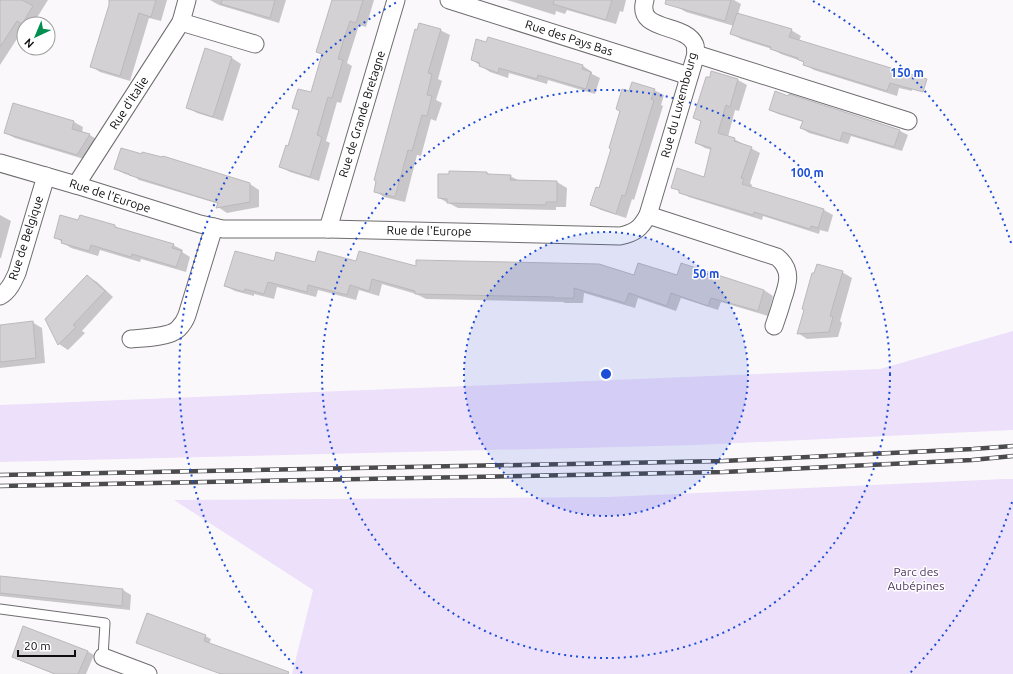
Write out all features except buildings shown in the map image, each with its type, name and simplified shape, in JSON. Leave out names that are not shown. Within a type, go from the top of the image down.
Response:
[{"type":"street","name":"Rue d'Italie","points":[[76,185],[181,22],[187,0]]},
{"type":"street","name":"Rue de Grande Bretagne","points":[[328,229],[396,0]]},
{"type":"street","name":"Rue des Pays Bas","points":[[449,0],[689,76]]},
{"type":"street","name":"Rue du Luxembourg","points":[[645,0],[643,11],[646,16],[656,24],[683,33],[695,45],[696,54],[648,215]]},
{"type":"street","points":[[181,22],[255,44]]},
{"type":"street","points":[[696,54],[908,121]]},
{"type":"street","name":"Rue de l'Europe","points":[[0,163],[76,185],[185,220],[224,229],[328,229],[620,236],[637,230],[648,215]]},
{"type":"street","name":"Rue de Belgique","points":[[0,296],[10,288],[17,273],[46,176]]},
{"type":"street","points":[[648,215],[777,257],[783,262],[788,276],[787,285],[774,326]]},
{"type":"street","points":[[131,339],[171,334],[178,330],[183,324],[214,227]]},
{"type":"street","points":[[103,657],[148,674]]},
{"type":"lane","points":[[0,609],[105,623],[103,657]]},
{"type":"green space","points":[[1013,331],[1013,430],[698,445],[0,462],[0,405],[880,369]]},
{"type":"green space","name":"Parc des Aubépines","points":[[1013,479],[1013,674],[292,674],[313,590],[174,500],[608,497]]},
{"type":"railway","points":[[0,475],[723,461],[1013,446]]},
{"type":"railway","points":[[0,486],[724,472],[972,460],[1013,456]]}]
